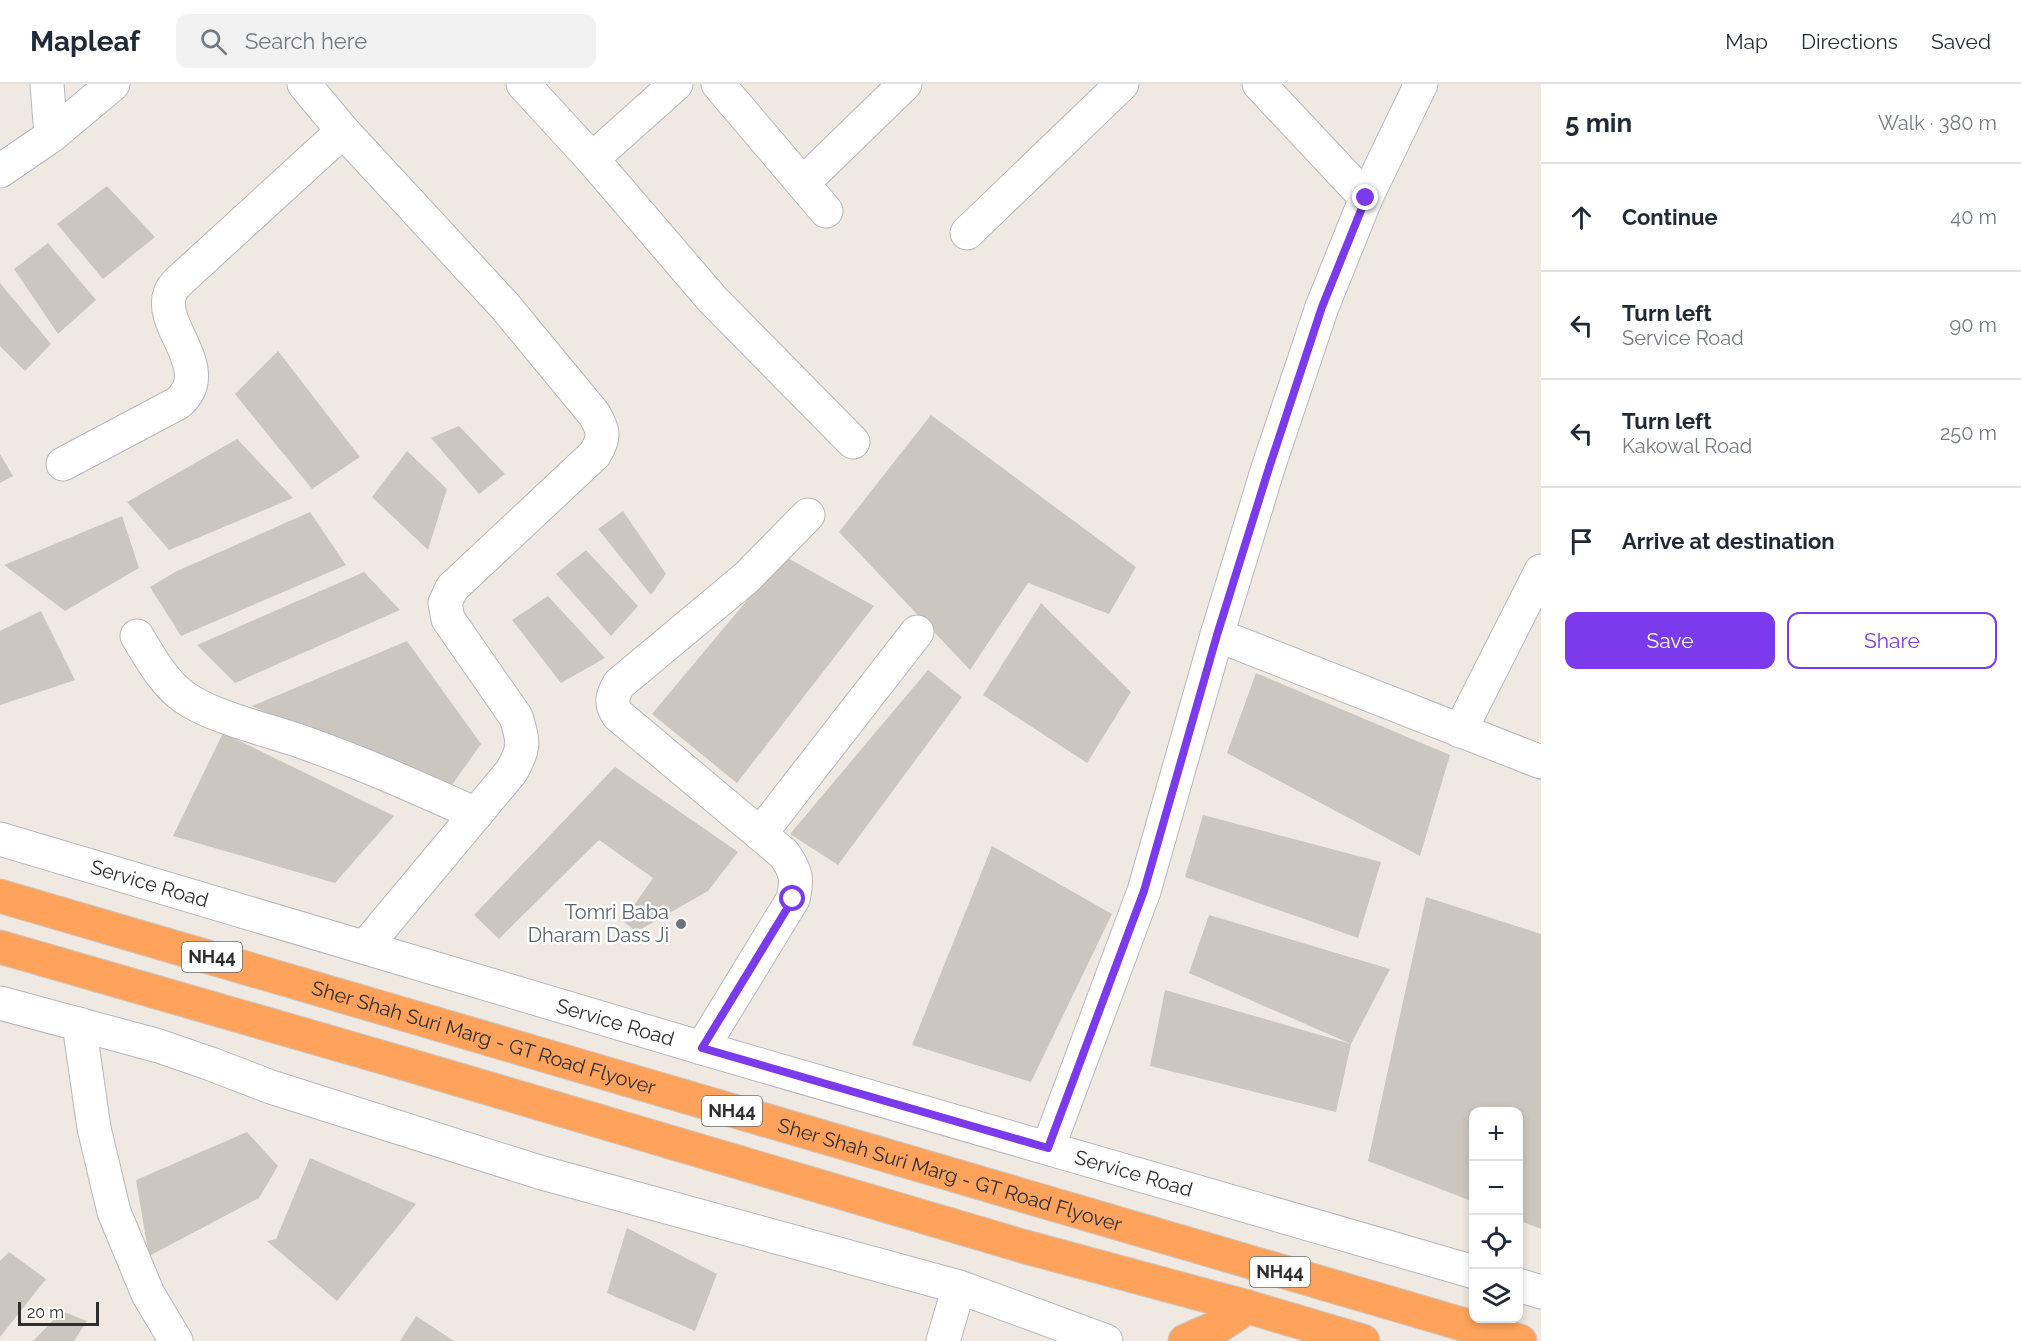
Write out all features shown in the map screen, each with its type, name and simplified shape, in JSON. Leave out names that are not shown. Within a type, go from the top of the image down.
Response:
[{"type":"highway","name":"Sher Shah Suri Marg - GT Road Flyover","points":[[0,896],[424,1019],[1040,1203],[1520,1341]]},
{"type":"highway","name":"NH44","points":[[0,947],[1022,1246],[1248,1307],[1363,1341]]},
{"type":"highway","points":[[1185,1341],[1219,1326],[1248,1307]]},
{"type":"street","points":[[47,84],[51,136]]},
{"type":"street","points":[[2,170],[51,136],[113,84]]},
{"type":"street","points":[[304,84],[344,131],[504,305],[594,414],[602,427],[602,442],[595,454],[452,588],[445,603],[448,619],[516,717],[521,736],[521,754],[511,772],[365,946]]},
{"type":"street","points":[[523,84],[592,159],[713,300],[853,442]]},
{"type":"street","points":[[592,159],[676,84]]},
{"type":"street","points":[[718,84],[826,211]]},
{"type":"street","points":[[803,183],[905,84]]},
{"type":"street","points":[[967,233],[1122,84]]},
{"type":"street","points":[[1259,84],[1366,198]]},
{"type":"street","points":[[1048,1148],[1144,891],[1217,635],[1322,307],[1366,198],[1421,84]]},
{"type":"street","points":[[63,464],[178,403],[188,395],[192,381],[190,366],[169,310],[169,295],[178,282],[344,131]]},
{"type":"street","points":[[702,1048],[793,899],[796,885],[794,868],[784,854],[618,715],[613,707],[613,695],[619,684],[746,578],[808,514]]},
{"type":"street","points":[[1460,730],[1541,571]]},
{"type":"street","points":[[760,834],[917,632]]},
{"type":"street","points":[[1217,635],[1541,762]]},
{"type":"street","points":[[137,636],[161,673],[184,697],[218,714],[307,743],[376,769],[476,814]]},
{"type":"street","name":"Service Road","points":[[0,839],[702,1048],[1469,1271]]},
{"type":"street","points":[[0,1003],[159,1046],[270,1087],[539,1172],[959,1287],[1106,1341]]},
{"type":"street","points":[[78,1024],[94,1128],[114,1212],[148,1294],[176,1341]]},
{"type":"street","points":[[943,1341],[959,1287]]},
{"type":"street","points":[[1523,1287],[1541,1292]]},
{"type":"building","points":[[107,186],[155,237],[103,279],[57,224]]},
{"type":"building","points":[[48,243],[96,300],[58,334],[14,269]]},
{"type":"building","points":[[0,283],[51,344],[25,371],[0,346]]},
{"type":"building","points":[[278,351],[360,457],[312,489],[235,394]]},
{"type":"building","points":[[931,415],[1136,567],[1109,614],[1028,583],[970,670],[839,532]]},
{"type":"building","points":[[459,426],[505,474],[479,494],[431,438]]},
{"type":"building","points":[[237,439],[293,498],[169,550],[127,502]]},
{"type":"building","points":[[407,451],[447,489],[428,550],[372,497]]},
{"type":"building","points":[[0,454],[13,476],[0,483]]},
{"type":"building","points":[[623,511],[666,574],[651,595],[598,529]]},
{"type":"building","points":[[310,512],[346,565],[181,636],[150,587],[177,571]]},
{"type":"building","points":[[122,516],[139,568],[65,611],[4,565]]},
{"type":"building","points":[[586,550],[638,606],[611,636],[556,574]]},
{"type":"building","points":[[784,556],[874,606],[737,783],[652,714]]},
{"type":"building","points":[[364,572],[400,610],[235,683],[197,645]]},
{"type":"building","points":[[548,596],[605,658],[561,683],[512,620]]},
{"type":"building","points":[[1041,603],[1131,692],[1087,763],[983,695]]},
{"type":"building","points":[[41,611],[75,680],[0,705],[0,631]]},
{"type":"building","points":[[407,641],[481,744],[447,792],[252,706]]},
{"type":"building","points":[[928,670],[962,697],[838,865],[790,834]]},
{"type":"building","points":[[1256,673],[1450,755],[1420,856],[1227,753]]},
{"type":"building","points":[[223,733],[394,816],[335,883],[173,836]]},
{"type":"building","points":[[615,767],[738,852],[708,891],[636,932],[623,921],[653,878],[599,840],[499,939],[474,915]]},
{"type":"building","points":[[1203,815],[1381,862],[1358,938],[1185,877]]},
{"type":"building","points":[[992,846],[1112,914],[1031,1082],[912,1045]]},
{"type":"building","points":[[1426,897],[1541,934],[1541,1229],[1523,1222],[1523,1107],[1469,1107],[1469,1200],[1368,1161]]},
{"type":"building","points":[[1209,915],[1390,969],[1351,1044],[1189,973]]},
{"type":"building","points":[[1165,990],[1351,1044],[1336,1112],[1150,1066]]},
{"type":"building","points":[[247,1132],[278,1166],[259,1198],[149,1256],[136,1180]]},
{"type":"building","points":[[310,1158],[416,1204],[337,1301],[267,1241],[276,1239]]},
{"type":"building","points":[[627,1228],[717,1274],[695,1331],[607,1293]]},
{"type":"building","points":[[9,1252],[46,1279],[0,1337],[0,1261]]},
{"type":"building","points":[[62,1311],[87,1321],[74,1341],[33,1341]]},
{"type":"building","points":[[416,1316],[454,1341],[400,1341]]},
{"type":"place","name":"Tomri Baba Dharam Dass Ji","points":[[681,924]]},
{"type":"route","points":[[793,899],[702,1048],[1048,1148],[1144,891],[1217,635],[1269,468],[1322,307],[1366,198]]}]
